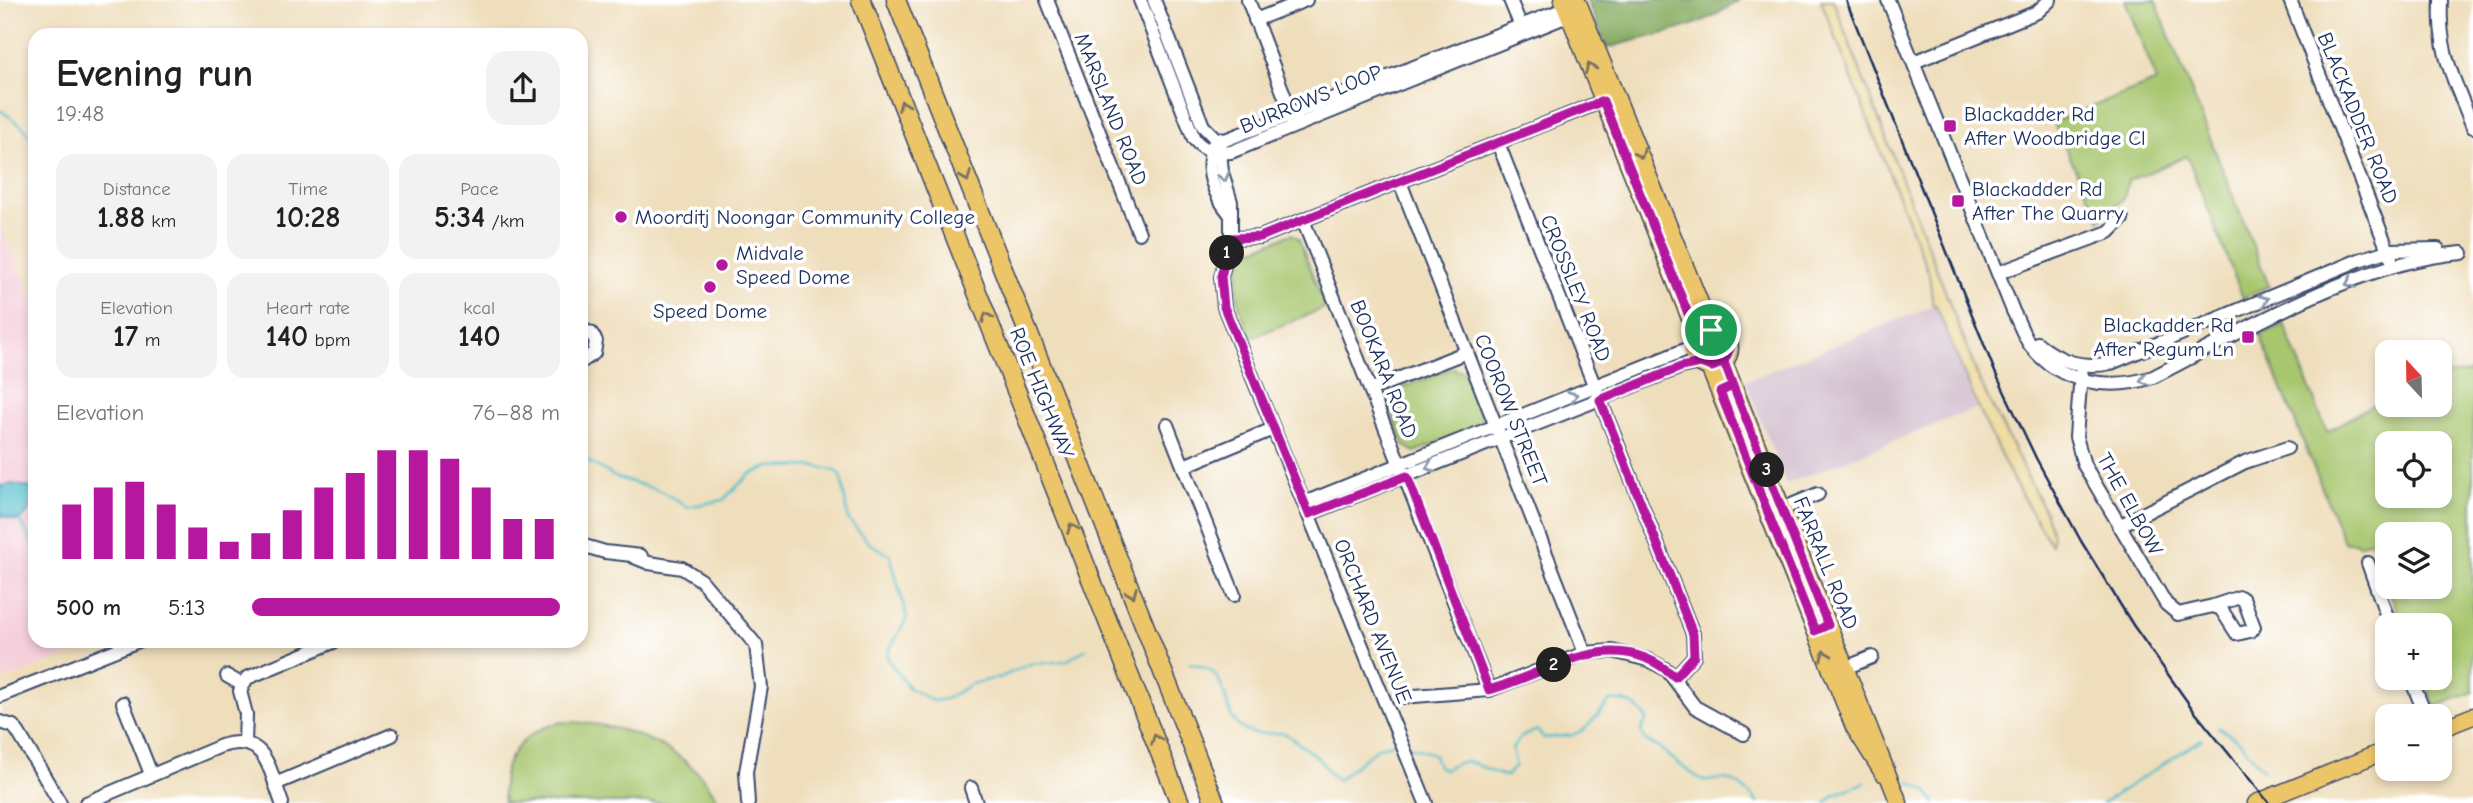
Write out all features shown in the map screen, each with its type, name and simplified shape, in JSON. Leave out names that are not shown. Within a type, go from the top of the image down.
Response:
[{"type":"highway","name":"ROE HIGHWAY","points":[[861,0],[1180,803]]},
{"type":"highway","name":"ROE HIGHWAY","points":[[895,0],[1215,803]]},
{"type":"main road","points":[[1573,6],[1603,101],[1700,338],[1711,364],[1729,354],[1729,343],[1723,334],[1700,338]]},
{"type":"main road","points":[[1573,6],[1700,338]]},
{"type":"main road","name":"FARRALL ROAD","points":[[1711,364],[1726,389],[1782,509],[1803,580]]},
{"type":"main road","name":"FARRALL ROAD","points":[[1726,389],[1864,733],[1899,803]]},
{"type":"main road","name":"FARRALL ROAD","points":[[1821,628],[1846,668],[1845,687]]},
{"type":"main road","points":[[2452,724],[2473,716]]},
{"type":"main road","points":[[2256,803],[2375,755]]},
{"type":"street","name":"MARSLAND ROAD","points":[[1047,0],[1139,233]]},
{"type":"street","name":"BURROWS LOOP","points":[[1140,0],[1157,27],[1191,113],[1217,146],[1388,83],[1573,6]]},
{"type":"street","name":"BURROWS LOOP","points":[[1154,0],[1157,27]]},
{"type":"street","points":[[1248,0],[1294,119]]},
{"type":"street","points":[[1255,20],[1306,0]]},
{"type":"street","points":[[1510,0],[1522,29]]},
{"type":"street","points":[[1888,0],[2023,331],[2040,356],[2064,373],[2079,379],[2118,385],[2135,383],[2153,377],[2307,301],[2392,266],[2412,259],[2467,254]]},
{"type":"street","points":[[2024,17],[2034,0]]},
{"type":"street","points":[[1913,61],[2037,12],[2050,0]]},
{"type":"street","name":"BLACKADDER ROAD","points":[[2290,0],[2390,250],[2392,266]]},
{"type":"street","points":[[2441,0],[2440,28],[2445,58],[2473,127]]},
{"type":"street","points":[[1231,238],[1260,237],[1603,101]]},
{"type":"street","name":"CROSSLEY ROAD","points":[[1498,143],[1693,634],[1694,656],[1675,677]]},
{"type":"street","name":"ORCHARD AVENUE","points":[[1217,146],[1231,198],[1231,238],[1221,276],[1221,297],[1426,803]]},
{"type":"street","name":"COOROW STREET","points":[[1400,181],[1585,653]]},
{"type":"street","points":[[1998,273],[2109,232],[2122,219]]},
{"type":"street","name":"BOOKARA ROAD","points":[[1303,220],[1489,690]]},
{"type":"street","points":[[2023,331],[2053,355],[2082,366],[2111,363],[2390,250],[2425,248],[2467,254]]},
{"type":"street","points":[[2300,285],[2307,301]]},
{"type":"street","points":[[2210,323],[2218,343]]},
{"type":"street","points":[[588,332],[596,345],[594,353],[588,357]]},
{"type":"street","points":[[1307,508],[1651,372],[1700,338]]},
{"type":"street","points":[[1372,389],[1466,352]]},
{"type":"street","points":[[1651,372],[1711,364]]},
{"type":"street","name":"THE ELBOW","points":[[2082,366],[2076,406],[2079,451],[2119,526],[2172,611],[2187,614],[2213,606]]},
{"type":"street","points":[[1167,425],[1234,595]]},
{"type":"street","points":[[1184,466],[1273,429]]},
{"type":"street","points":[[2119,526],[2245,462],[2287,448]]},
{"type":"street","points":[[1782,509],[1818,494]]},
{"type":"street","points":[[588,547],[634,557],[652,556],[679,561],[702,572],[755,630],[763,644],[768,673],[766,690],[755,718],[746,772],[748,803]]},
{"type":"street","points":[[2368,563],[2386,613]]},
{"type":"street","points":[[0,696],[121,648]]},
{"type":"street","points":[[245,741],[247,729],[240,696],[242,684],[254,674],[318,648]]},
{"type":"street","points":[[1402,697],[1489,690],[1585,653],[1601,650],[1623,653],[1659,664],[1675,677],[1695,707],[1744,734]]},
{"type":"street","points":[[1846,668],[1872,657]]},
{"type":"street","points":[[227,676],[242,684]]},
{"type":"street","points":[[123,703],[151,774]]},
{"type":"street","points":[[0,722],[6,722],[18,732],[60,803]]},
{"type":"street","points":[[275,784],[392,736]]},
{"type":"street","points":[[86,803],[221,746],[245,741],[260,751],[282,803]]},
{"type":"street","points":[[971,789],[976,803]]},
{"type":"shaded area","points":[[0,225],[28,289],[28,648],[85,648],[0,681]]},
{"type":"shaded area","points":[[1936,305],[1977,408],[1786,484],[1745,381]]},
{"type":"green space","points":[[1587,0],[1739,0],[1723,11],[1691,25],[1607,48]]},
{"type":"green space","points":[[2125,0],[2155,0],[2269,286],[2243,298],[2187,156],[2128,181],[2124,198],[2100,220],[2053,122],[2157,81]]},
{"type":"green space","points":[[1292,234],[1299,239],[1325,308],[1251,338],[1242,314],[1237,288],[1243,253]]},
{"type":"green space","points":[[2284,324],[2327,432],[2375,403],[2375,417],[2452,417],[2452,375],[2473,371],[2473,692],[2443,704],[2434,704],[2428,690],[2452,690],[2452,613],[2398,613],[2393,599],[2452,599],[2452,522],[2375,522],[2375,544],[2372,540],[2359,545],[2355,542],[2344,542],[2260,335]]},
{"type":"green space","points":[[1452,368],[1463,371],[1483,418],[1478,426],[1415,452],[1405,446],[1386,402],[1392,392]]},
{"type":"green space","points":[[563,722],[608,727],[653,741],[691,767],[707,783],[719,803],[504,803],[505,773],[516,749],[536,732]]},
{"type":"sand","points":[[1821,0],[1833,0],[1980,382],[2046,514],[2053,536],[2051,544],[2002,458],[1936,305],[1933,306],[1929,274]]},
{"type":"water","points":[[13,484],[28,487],[26,515],[17,521],[0,515],[0,486]]},
{"type":"waterway","points":[[0,110],[28,133]]},
{"type":"waterway","points":[[588,461],[615,477],[661,491],[687,507],[723,500],[750,474],[769,467],[815,466],[836,471],[841,476],[848,519],[869,543],[890,555],[907,618],[888,652],[888,660],[909,688],[933,701],[946,699],[971,684],[1001,677],[1030,664],[1066,661],[1086,649]]},
{"type":"waterway","points":[[20,520],[28,535]]},
{"type":"waterway","points":[[1190,663],[1209,670],[1217,678],[1231,714],[1242,729],[1256,734],[1285,733],[1318,758],[1338,780],[1378,747],[1398,743]]},
{"type":"waterway","points":[[1409,746],[1433,754],[1439,767],[1445,770],[1454,764],[1469,762],[1506,776],[1516,766],[1512,749],[1521,737],[1537,730],[1544,738],[1573,735],[1585,729],[1610,701],[1622,701],[1636,707],[1647,719],[1641,730],[1644,740],[1660,748],[1701,779],[1727,780],[1737,784],[1757,803]]},
{"type":"waterway","points":[[2218,727],[2238,740],[2264,770]]},
{"type":"waterway","points":[[2103,803],[2202,739]]},
{"type":"waterway","points":[[1826,803],[1834,795],[1865,782]]},
{"type":"waterway","points":[[1910,782],[1926,790],[1935,803]]},
{"type":"railway","points":[[1846,0],[1995,372],[2036,458],[2081,541],[2133,625],[2194,711],[2269,803]]},
{"type":"place","name":"Blackadder Rd After Woodbridge Cl","points":[[1950,126]]},
{"type":"place","name":"Blackadder Rd After The Quarry","points":[[1958,201]]},
{"type":"place","name":"Moorditj Noongar Community College","points":[[621,217]]},
{"type":"place","name":"Midvale Speed Dome","points":[[722,265]]},
{"type":"place","name":"Speed Dome","points":[[710,287]]},
{"type":"place","name":"Blackadder Rd After Regum Ln","points":[[2248,337]]},
{"type":"route","points":[[1711,330],[1697,336],[1603,101],[1260,237],[1231,238],[1221,276],[1220,288],[1224,307],[1309,514],[1407,476],[1484,671],[1489,690],[1585,653],[1601,650],[1650,660],[1675,677],[1694,656],[1693,634],[1600,400],[1681,367],[1700,363],[1712,367],[1724,362],[1828,625],[1815,631],[1720,392],[1733,386],[1724,362],[1730,348],[1723,334],[1711,330]]}]
